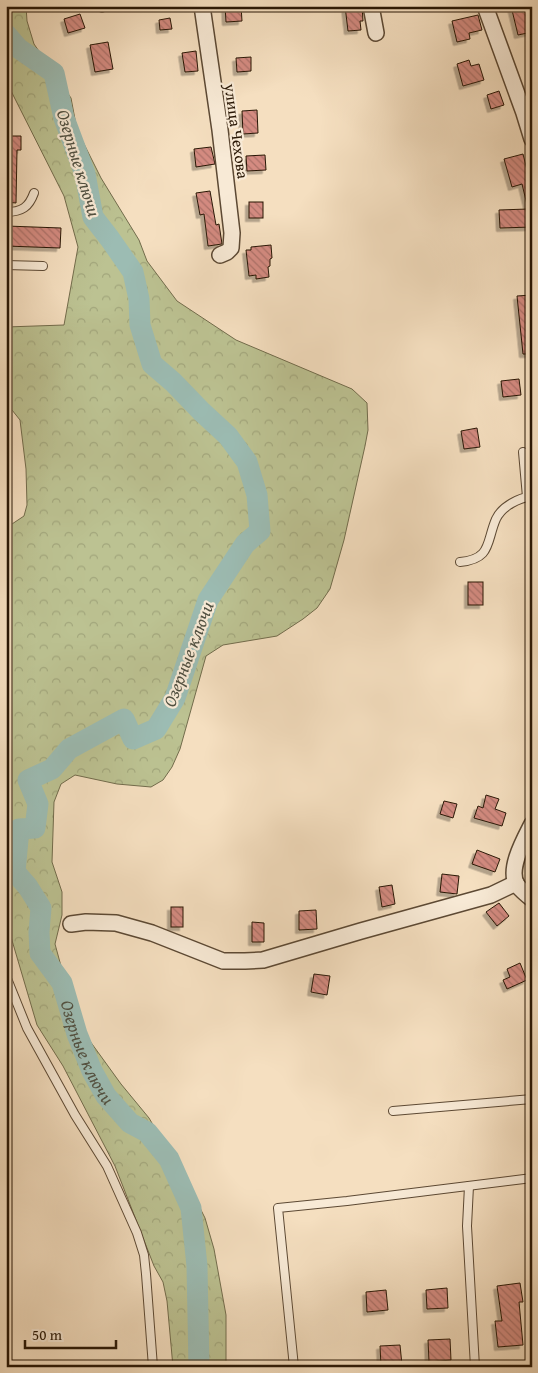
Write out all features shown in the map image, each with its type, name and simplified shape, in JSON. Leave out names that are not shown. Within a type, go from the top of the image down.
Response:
[{"type":"street","name":"улица Чехова","points":[[202,6],[232,233],[231,248],[220,255]]},
{"type":"street","points":[[371,6],[376,33]]},
{"type":"street","points":[[485,6],[532,139]]},
{"type":"street","points":[[532,824],[520,848],[514,874],[516,883],[532,899]]},
{"type":"street","points":[[71,924],[116,922],[152,933],[223,961],[254,961],[264,960],[491,895],[516,883]]},
{"type":"lane","points":[[6,212],[15,212],[25,207],[31,202],[34,192]]},
{"type":"lane","points":[[6,265],[43,266]]},
{"type":"lane","points":[[460,562],[471,561],[480,556],[487,547],[496,517],[514,502],[530,497],[523,452]]},
{"type":"lane","points":[[6,976],[27,1028],[75,1115],[107,1166],[144,1255],[153,1367]]},
{"type":"lane","points":[[393,1110],[532,1099]]},
{"type":"lane","points":[[294,1367],[278,1208],[532,1178]]},
{"type":"lane","points":[[469,1186],[467,1226],[475,1367]]},
{"type":"green space","points":[[6,6],[26,6],[27,21],[34,44],[71,98],[77,130],[101,178],[139,240],[147,261],[177,301],[236,340],[352,389],[367,403],[368,430],[344,540],[330,589],[317,608],[277,636],[223,645],[206,656],[180,749],[172,767],[163,780],[151,787],[117,784],[75,775],[61,784],[54,802],[52,862],[62,892],[62,915],[55,944],[64,977],[87,1037],[121,1084],[149,1118],[188,1184],[205,1218],[214,1249],[226,1315],[226,1367],[173,1367],[167,1301],[163,1282],[154,1266],[115,1166],[63,1066],[37,1025],[6,926],[6,528],[24,516],[27,505],[26,469],[20,420],[12,410],[6,408],[6,327],[64,325],[78,247],[64,196],[6,81]]},
{"type":"building","points":[[225,6],[241,6],[242,21],[226,22]]},
{"type":"building","points":[[345,6],[362,6],[363,21],[360,21],[361,30],[348,31]]},
{"type":"building","points":[[511,6],[532,6],[532,32],[518,35]]},
{"type":"building","points":[[80,14],[85,28],[68,33],[64,19]]},
{"type":"building","points":[[478,15],[482,30],[469,33],[470,39],[457,42],[452,21]]},
{"type":"building","points":[[170,18],[172,29],[160,30],[159,20]]},
{"type":"building","points":[[108,42],[113,69],[95,72],[90,45]]},
{"type":"building","points":[[196,51],[198,71],[185,72],[182,53]]},
{"type":"building","points":[[251,57],[251,71],[237,72],[236,58]]},
{"type":"building","points":[[469,60],[471,66],[479,64],[484,80],[463,86],[457,64]]},
{"type":"building","points":[[499,91],[504,105],[491,109],[487,95]]},
{"type":"building","points":[[257,110],[258,133],[243,134],[242,111]]},
{"type":"building","points":[[6,136],[21,136],[21,150],[17,150],[16,203],[6,202]]},
{"type":"building","points":[[211,147],[215,164],[196,167],[194,149]]},
{"type":"building","points":[[523,154],[527,170],[532,169],[532,227],[500,228],[499,210],[528,209],[522,184],[512,187],[504,159]]},
{"type":"building","points":[[265,155],[266,170],[247,171],[246,156]]},
{"type":"building","points":[[210,191],[216,225],[219,224],[222,244],[208,246],[204,214],[200,215],[196,193]]},
{"type":"building","points":[[249,202],[263,202],[263,218],[249,218]]},
{"type":"building","points":[[6,226],[61,228],[60,248],[6,246]]},
{"type":"building","points":[[271,245],[272,258],[268,267],[269,277],[256,279],[256,275],[249,276],[246,250],[251,250],[251,247]]},
{"type":"building","points":[[532,295],[532,354],[523,354],[517,296]]},
{"type":"building","points":[[519,379],[521,395],[503,397],[501,381]]},
{"type":"building","points":[[477,428],[480,447],[464,449],[461,431]]},
{"type":"building","points":[[468,582],[483,582],[483,605],[468,605]]},
{"type":"building","points":[[486,795],[499,799],[495,809],[506,813],[502,826],[474,818],[478,806],[483,808]]},
{"type":"building","points":[[444,801],[457,804],[453,818],[440,814]]},
{"type":"building","points":[[477,850],[500,859],[495,872],[472,864]]},
{"type":"building","points":[[442,874],[459,876],[457,894],[440,892]]},
{"type":"building","points":[[392,885],[395,904],[382,907],[379,887]]},
{"type":"building","points":[[499,903],[509,916],[497,926],[486,912]]},
{"type":"building","points":[[171,907],[183,907],[183,927],[171,927]]},
{"type":"building","points":[[316,910],[317,929],[299,930],[299,911]]},
{"type":"building","points":[[252,922],[264,923],[264,942],[252,942]]},
{"type":"building","points":[[520,963],[527,980],[507,989],[503,980],[510,977],[507,969]]},
{"type":"building","points":[[314,974],[330,976],[327,995],[311,992]]},
{"type":"building","points":[[520,1283],[523,1302],[519,1302],[523,1345],[498,1347],[495,1321],[502,1321],[497,1286]]},
{"type":"building","points":[[447,1288],[448,1308],[427,1309],[426,1290]]},
{"type":"building","points":[[386,1290],[388,1310],[367,1312],[366,1292]]},
{"type":"building","points":[[450,1339],[451,1360],[429,1362],[428,1340]]},
{"type":"building","points":[[400,1345],[402,1365],[381,1366],[380,1346]]},
{"type":"waterway","name":"Озерные ключи","points":[[6,34],[18,48],[54,73],[64,118],[85,174],[93,217],[133,272],[139,299],[140,325],[152,364],[228,436],[247,462],[257,495],[260,531],[245,544],[208,600],[175,698],[156,729],[133,739],[124,719],[69,749],[52,769],[28,780],[38,804],[35,828],[19,829],[15,872],[28,887],[41,908],[40,953],[62,983],[77,1034],[92,1071],[106,1096],[130,1123],[147,1132],[169,1159],[191,1208],[197,1266],[199,1367]]}]
